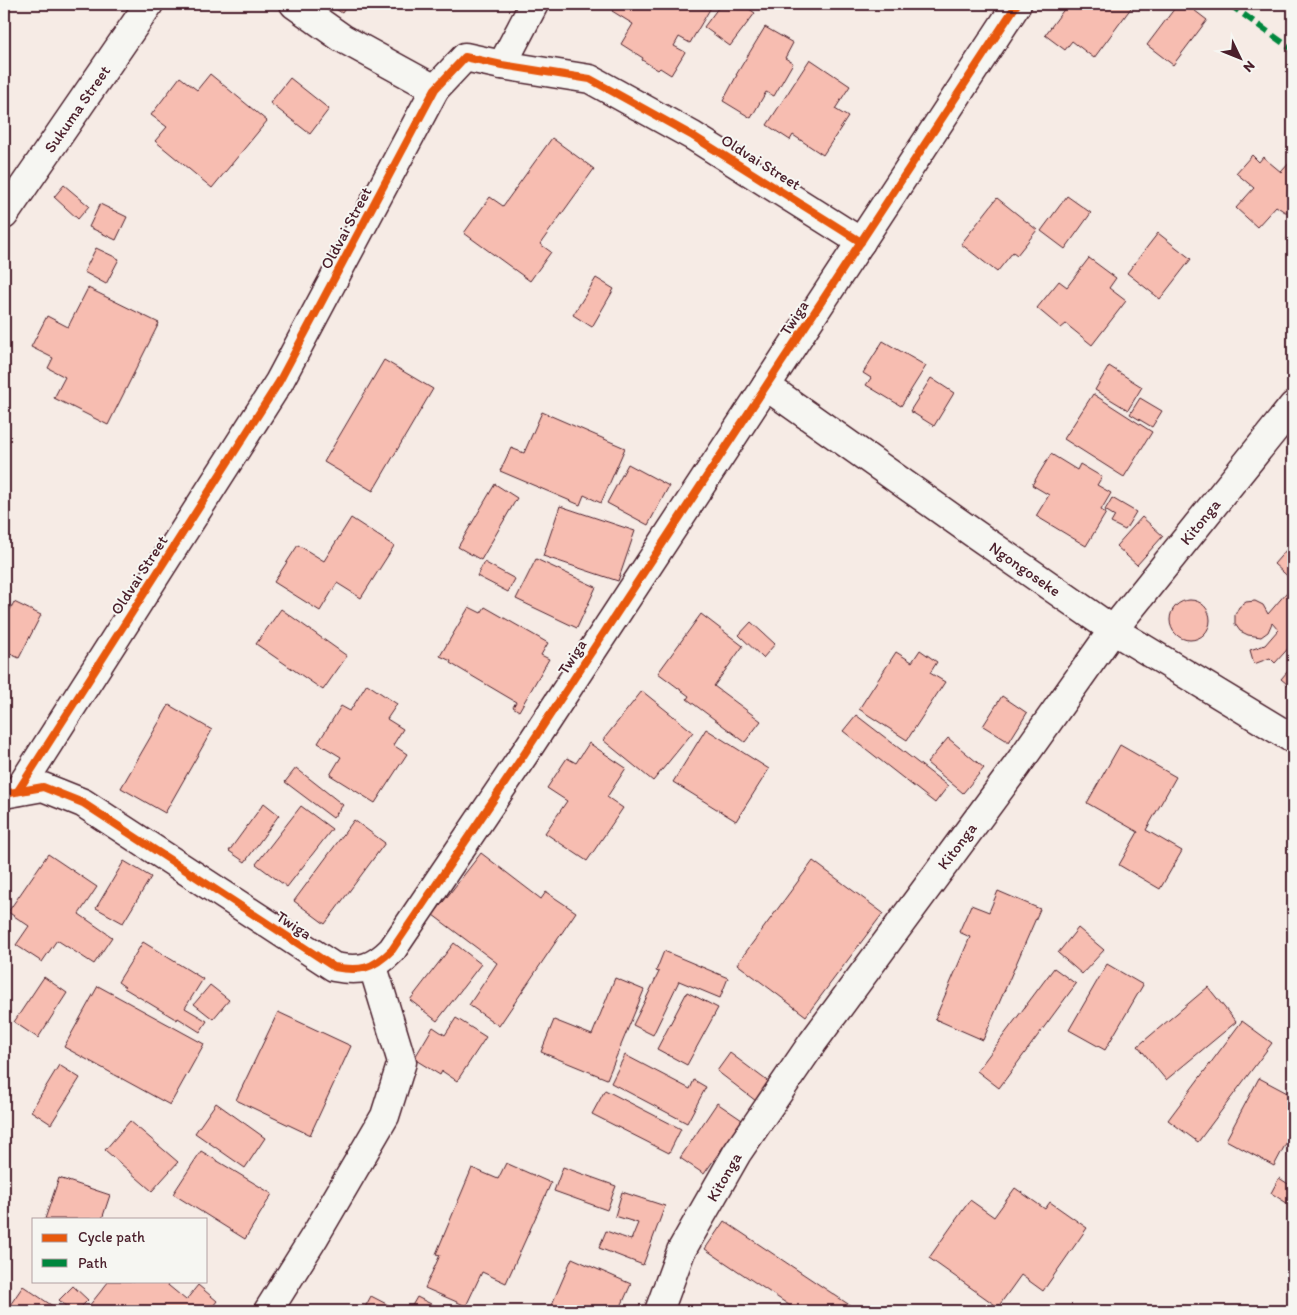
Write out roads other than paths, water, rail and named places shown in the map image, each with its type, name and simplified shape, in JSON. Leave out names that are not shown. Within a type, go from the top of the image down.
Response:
[{"type":"street","name":"Sukuma Street","points":[[4,214],[11,187],[149,4]]},
{"type":"street","points":[[294,4],[342,38],[435,89]]},
{"type":"street","points":[[502,65],[534,4]]},
{"type":"street","name":"Twiga","points":[[11,792],[43,787],[83,803],[334,967],[350,970],[366,968],[380,961],[392,950],[525,753],[1018,4]]},
{"type":"street","name":"Oldvai Street","points":[[11,792],[278,382],[435,89],[465,57],[590,79],[693,136],[861,242]]},
{"type":"street","name":"Ngongoseke","points":[[766,386],[1113,630],[1293,739]]},
{"type":"street","name":"Kitonga","points":[[659,1311],[681,1252],[737,1153],[812,1042],[1010,775],[1113,630],[1293,406]]},
{"type":"street","points":[[268,1311],[315,1236],[384,1116],[402,1062],[374,970],[366,968]]}]
